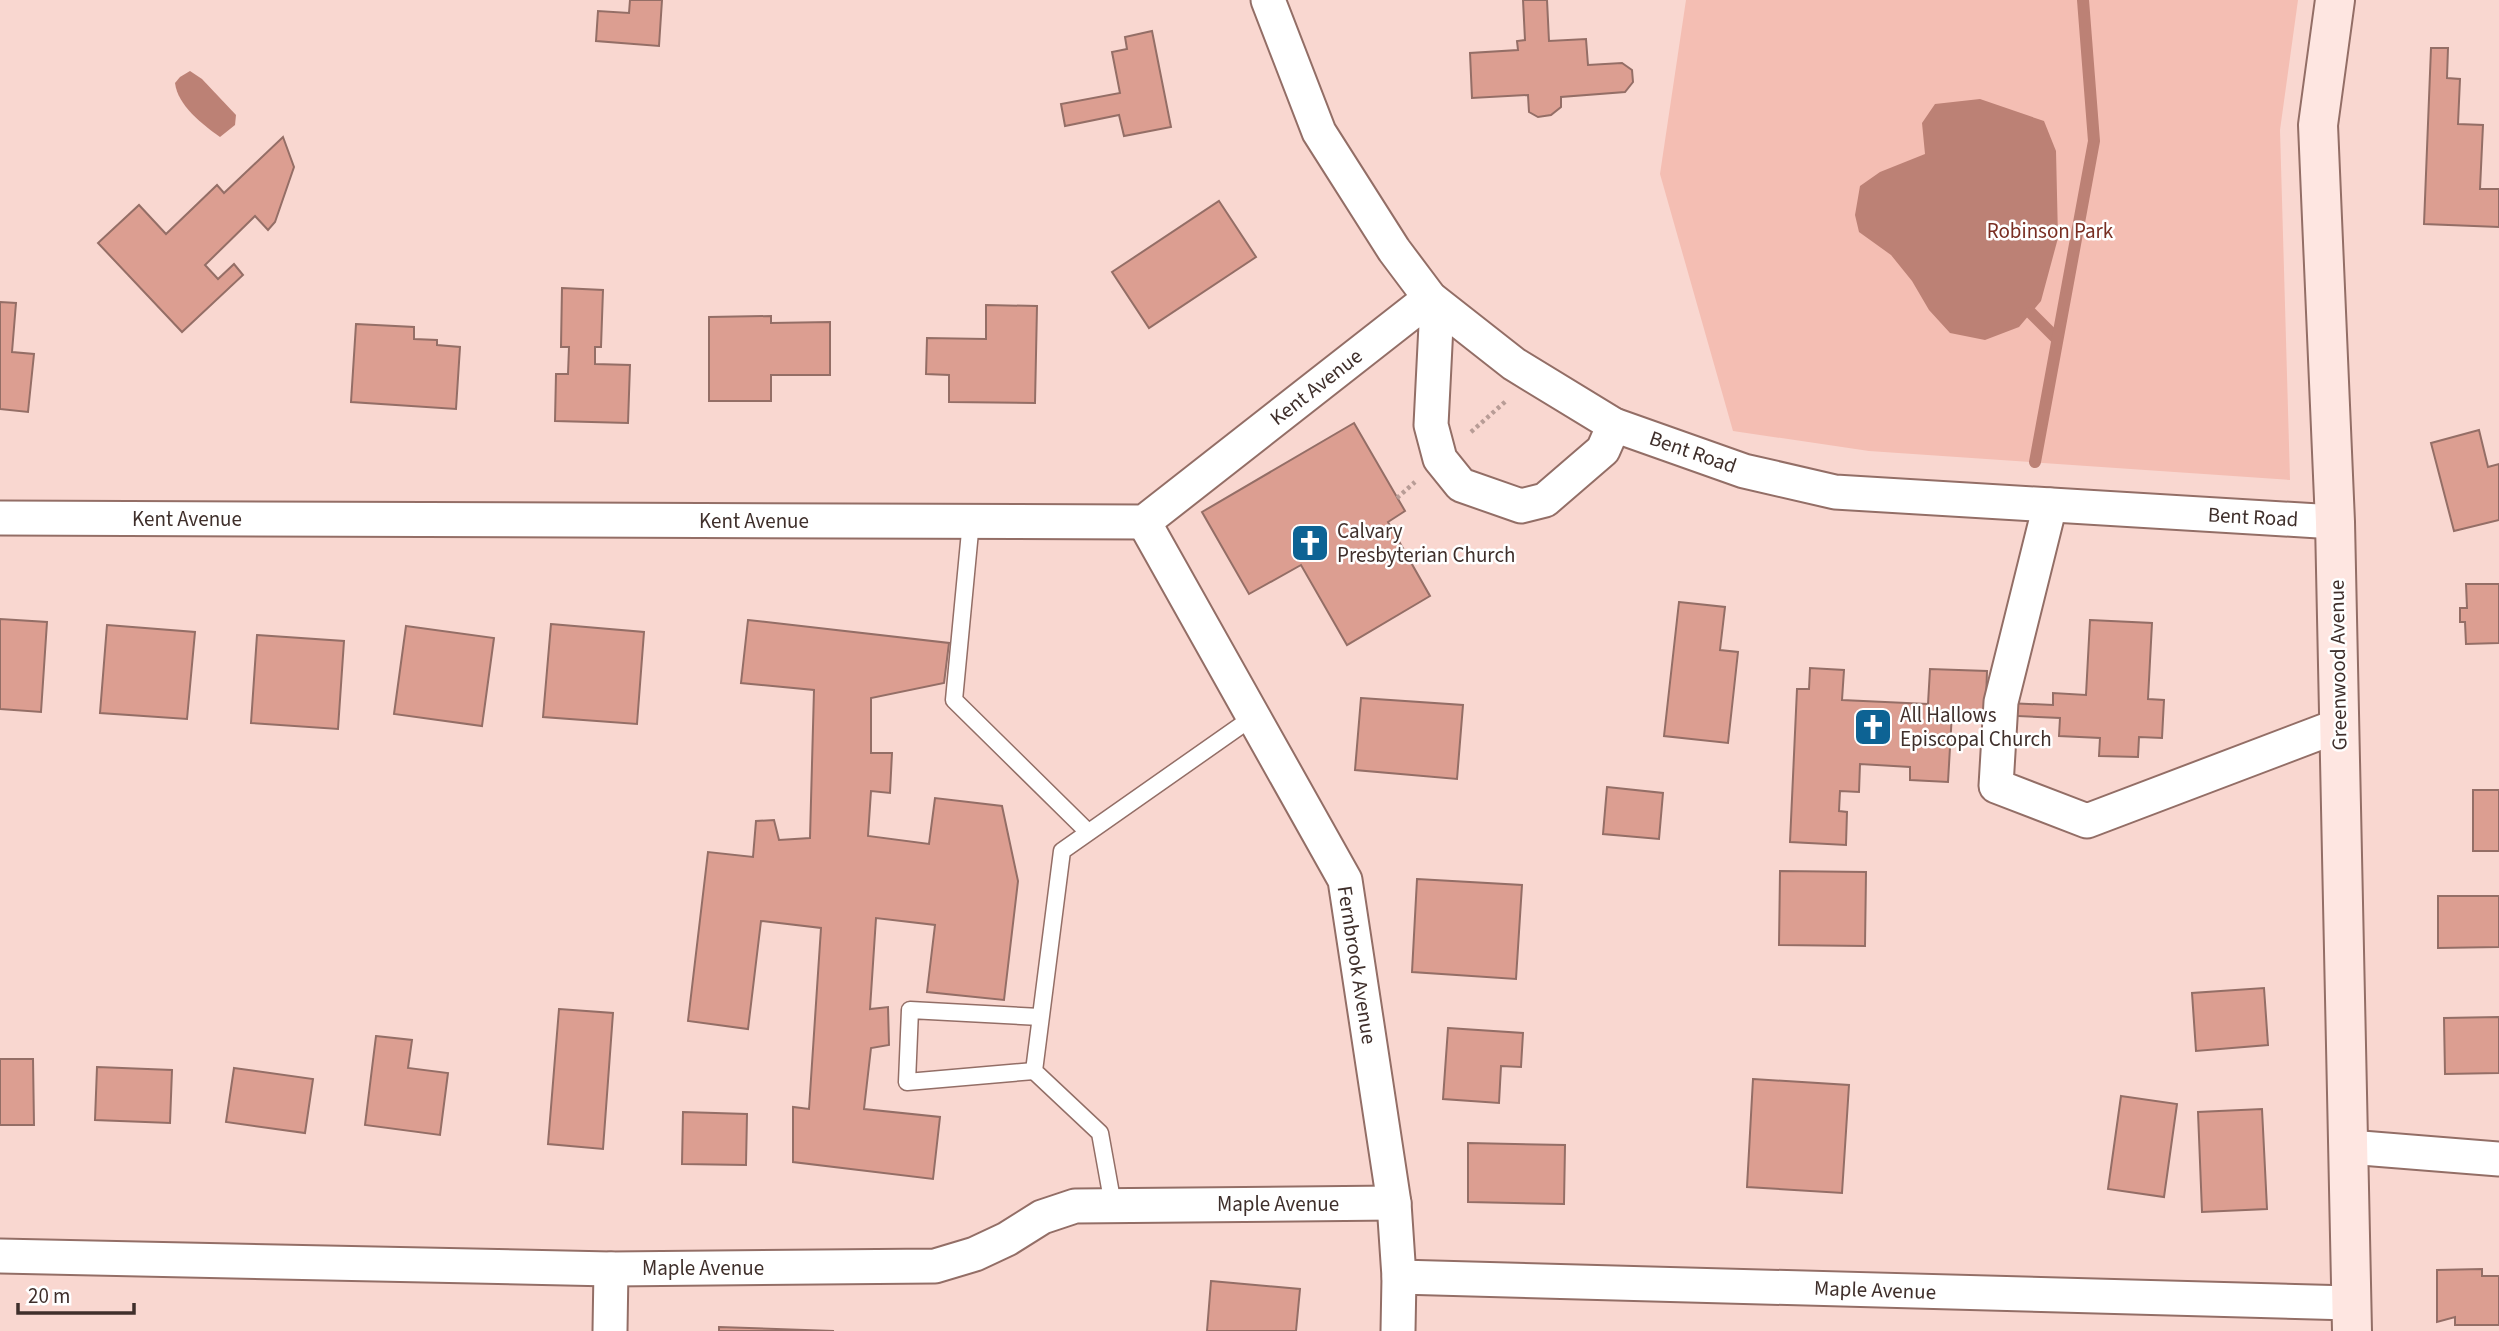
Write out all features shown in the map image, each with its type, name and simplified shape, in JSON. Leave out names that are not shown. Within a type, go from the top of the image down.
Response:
[{"type":"main road","name":"Greenwood Avenue","points":[[2336,0],[2318,125],[2335,522],[2352,1317]]},
{"type":"street","name":"Bent Road","points":[[1268,0],[1319,132],[1394,250],[1430,298],[1514,364],[1614,425],[1744,471],[1835,492],[2335,522]]},
{"type":"street","points":[[1430,298],[1436,325],[1431,425],[1440,459],[1461,485],[1521,506],[1545,500],[1603,450],[1614,425]]},
{"type":"street","name":"Kent Avenue","points":[[0,518],[1144,522],[1430,298]]},
{"type":"street","points":[[2050,505],[2000,708],[1996,786],[2087,821],[2340,725]]},
{"type":"street","name":"Fernbrook Avenue","points":[[1144,522],[1345,880],[1394,1203],[1399,1277],[1398,1331]]},
{"type":"street","points":[[2349,1147],[2499,1159]]},
{"type":"street","name":"Maple Avenue","points":[[0,1256],[611,1269],[935,1266],[975,1254],[1007,1239],[1042,1217],[1075,1206],[1394,1203]]},
{"type":"street","points":[[610,1331],[611,1269]]},
{"type":"street","name":"Maple Avenue","points":[[1399,1277],[2352,1317]]},
{"type":"lane","points":[[971,522],[954,700],[1087,832]]},
{"type":"lane","points":[[1034,1071],[1062,850],[1253,717]]},
{"type":"lane","points":[[1040,1017],[910,1010],[907,1082],[1034,1071],[1100,1133],[1113,1205]]},
{"type":"green space","name":"Robinson Park","points":[[1686,0],[2298,0],[2280,130],[2290,480],[1869,451],[1733,431],[1660,174]]},
{"type":"shaded area","points":[[190,71],[202,79],[236,115],[235,125],[220,137],[192,114],[177,91],[175,83]]},
{"type":"shaded area","points":[[1980,99],[2044,121],[2056,151],[2058,238],[2041,301],[2019,327],[1985,340],[1950,333],[1929,310],[1912,281],[1891,255],[1859,232],[1855,215],[1860,186],[1880,172],[1925,154],[1922,123],[1935,104]]},
{"type":"building","points":[[630,0],[662,0],[659,46],[596,41],[598,11],[629,13]]},
{"type":"building","points":[[1523,0],[1547,0],[1549,41],[1586,39],[1588,65],[1622,63],[1632,70],[1633,82],[1625,92],[1561,97],[1561,107],[1551,115],[1538,117],[1529,112],[1528,95],[1472,98],[1470,53],[1518,50],[1517,41],[1525,40]]},
{"type":"building","points":[[1152,31],[1171,127],[1124,136],[1119,115],[1065,126],[1061,104],[1120,93],[1112,52],[1127,49],[1125,37]]},
{"type":"building","points":[[2431,48],[2448,48],[2447,78],[2460,79],[2458,124],[2483,125],[2480,189],[2499,189],[2499,227],[2424,224]]},
{"type":"building","points":[[283,137],[294,167],[275,222],[268,230],[255,216],[205,265],[218,279],[234,264],[243,275],[182,332],[98,243],[139,205],[166,234],[217,185],[224,193]]},
{"type":"building","points":[[1219,201],[1256,257],[1149,328],[1112,272]]},
{"type":"building","points":[[562,288],[603,290],[601,347],[595,347],[595,364],[630,365],[628,423],[555,421],[556,374],[568,374],[569,347],[561,347]]},
{"type":"building","points":[[0,302],[16,303],[12,352],[34,354],[28,412],[0,409]]},
{"type":"building","points":[[986,305],[1037,306],[1035,403],[949,402],[949,375],[926,374],[927,338],[986,339]]},
{"type":"building","points":[[771,316],[771,323],[830,322],[830,375],[771,375],[771,401],[709,401],[709,317]]},
{"type":"building","points":[[356,324],[414,327],[414,339],[437,340],[437,345],[460,347],[456,409],[351,402]]},
{"type":"building","name":"Calvary Presbyterian Church","points":[[1354,423],[1405,511],[1388,522],[1430,596],[1347,645],[1301,565],[1249,594],[1202,512]]},
{"type":"building","points":[[2479,430],[2488,467],[2499,464],[2499,520],[2454,531],[2431,443]]},
{"type":"building","points":[[2466,584],[2499,584],[2499,643],[2466,644],[2465,622],[2460,622],[2460,608],[2467,608]]},
{"type":"building","points":[[1679,602],[1725,607],[1720,650],[1738,652],[1728,743],[1664,736]]},
{"type":"building","points":[[0,619],[47,622],[41,712],[0,709]]},
{"type":"building","points":[[748,620],[949,643],[944,683],[871,698],[871,753],[892,753],[890,793],[871,791],[868,836],[929,844],[935,798],[1002,806],[1018,881],[1004,1000],[927,992],[935,925],[876,918],[870,1009],[888,1007],[889,1045],[871,1048],[864,1109],[940,1117],[933,1179],[793,1162],[793,1107],[809,1109],[821,928],[761,921],[748,1029],[688,1021],[708,852],[753,857],[756,821],[774,820],[779,840],[810,838],[814,690],[741,683]]},
{"type":"building","name":"All Hallows Episcopal Church","points":[[2090,620],[2152,623],[2148,699],[2164,700],[2162,738],[2139,737],[2138,757],[2099,756],[2100,738],[2059,736],[2060,718],[1952,713],[1948,782],[1910,780],[1910,767],[1860,764],[1859,792],[1840,791],[1839,811],[1847,812],[1846,845],[1790,842],[1797,689],[1809,689],[1810,668],[1844,670],[1842,700],[1928,704],[1930,669],[1987,671],[1986,702],[2053,705],[2053,693],[2086,695]]},
{"type":"building","points":[[551,624],[644,632],[637,724],[543,717]]},
{"type":"building","points":[[107,625],[195,632],[187,719],[100,713]]},
{"type":"building","points":[[406,626],[494,638],[482,726],[394,714]]},
{"type":"building","points":[[257,635],[344,641],[338,729],[251,723]]},
{"type":"building","points":[[1361,698],[1463,705],[1457,779],[1355,770]]},
{"type":"building","points":[[1607,787],[1663,793],[1659,839],[1603,834]]},
{"type":"building","points":[[2473,790],[2499,790],[2499,851],[2473,851]]},
{"type":"building","points":[[1780,871],[1866,872],[1865,946],[1779,945]]},
{"type":"building","points":[[1417,879],[1522,885],[1516,979],[1412,972]]},
{"type":"building","points":[[2438,896],[2499,896],[2499,947],[2438,948]]},
{"type":"building","points":[[2264,988],[2268,1045],[2196,1051],[2192,993]]},
{"type":"building","points":[[559,1009],[613,1013],[603,1149],[548,1144]]},
{"type":"building","points":[[2499,1017],[2499,1073],[2445,1074],[2444,1018]]},
{"type":"building","points":[[1448,1028],[1523,1033],[1521,1067],[1501,1066],[1499,1103],[1443,1099]]},
{"type":"building","points":[[376,1036],[412,1040],[408,1068],[448,1073],[440,1135],[365,1125]]},
{"type":"building","points":[[0,1059],[33,1059],[34,1125],[0,1125]]},
{"type":"building","points":[[97,1067],[172,1070],[170,1123],[95,1120]]},
{"type":"building","points":[[234,1068],[313,1079],[305,1133],[226,1122]]},
{"type":"building","points":[[1753,1079],[1849,1085],[1842,1193],[1747,1187]]},
{"type":"building","points":[[2121,1096],[2177,1104],[2164,1197],[2108,1189]]},
{"type":"building","points":[[2262,1109],[2267,1209],[2202,1212],[2198,1112]]},
{"type":"building","points":[[683,1112],[747,1114],[746,1165],[682,1164]]},
{"type":"building","points":[[1468,1143],[1565,1145],[1564,1204],[1468,1202]]},
{"type":"building","points":[[2482,1269],[2482,1276],[2499,1276],[2499,1325],[2455,1325],[2455,1317],[2437,1322],[2437,1270]]},
{"type":"building","points":[[1211,1281],[1300,1289],[1296,1331],[1207,1331]]},
{"type":"building","points":[[719,1327],[834,1331],[719,1331]]},
{"type":"waterway","points":[[2035,462],[2094,141],[2083,0]]},
{"type":"waterway","points":[[2031,313],[2057,339]]},
{"type":"place","name":"Calvary Presbyterian Church","points":[[1310,543]]},
{"type":"place","name":"All Hallows Episcopal Church","points":[[1873,727]]}]
